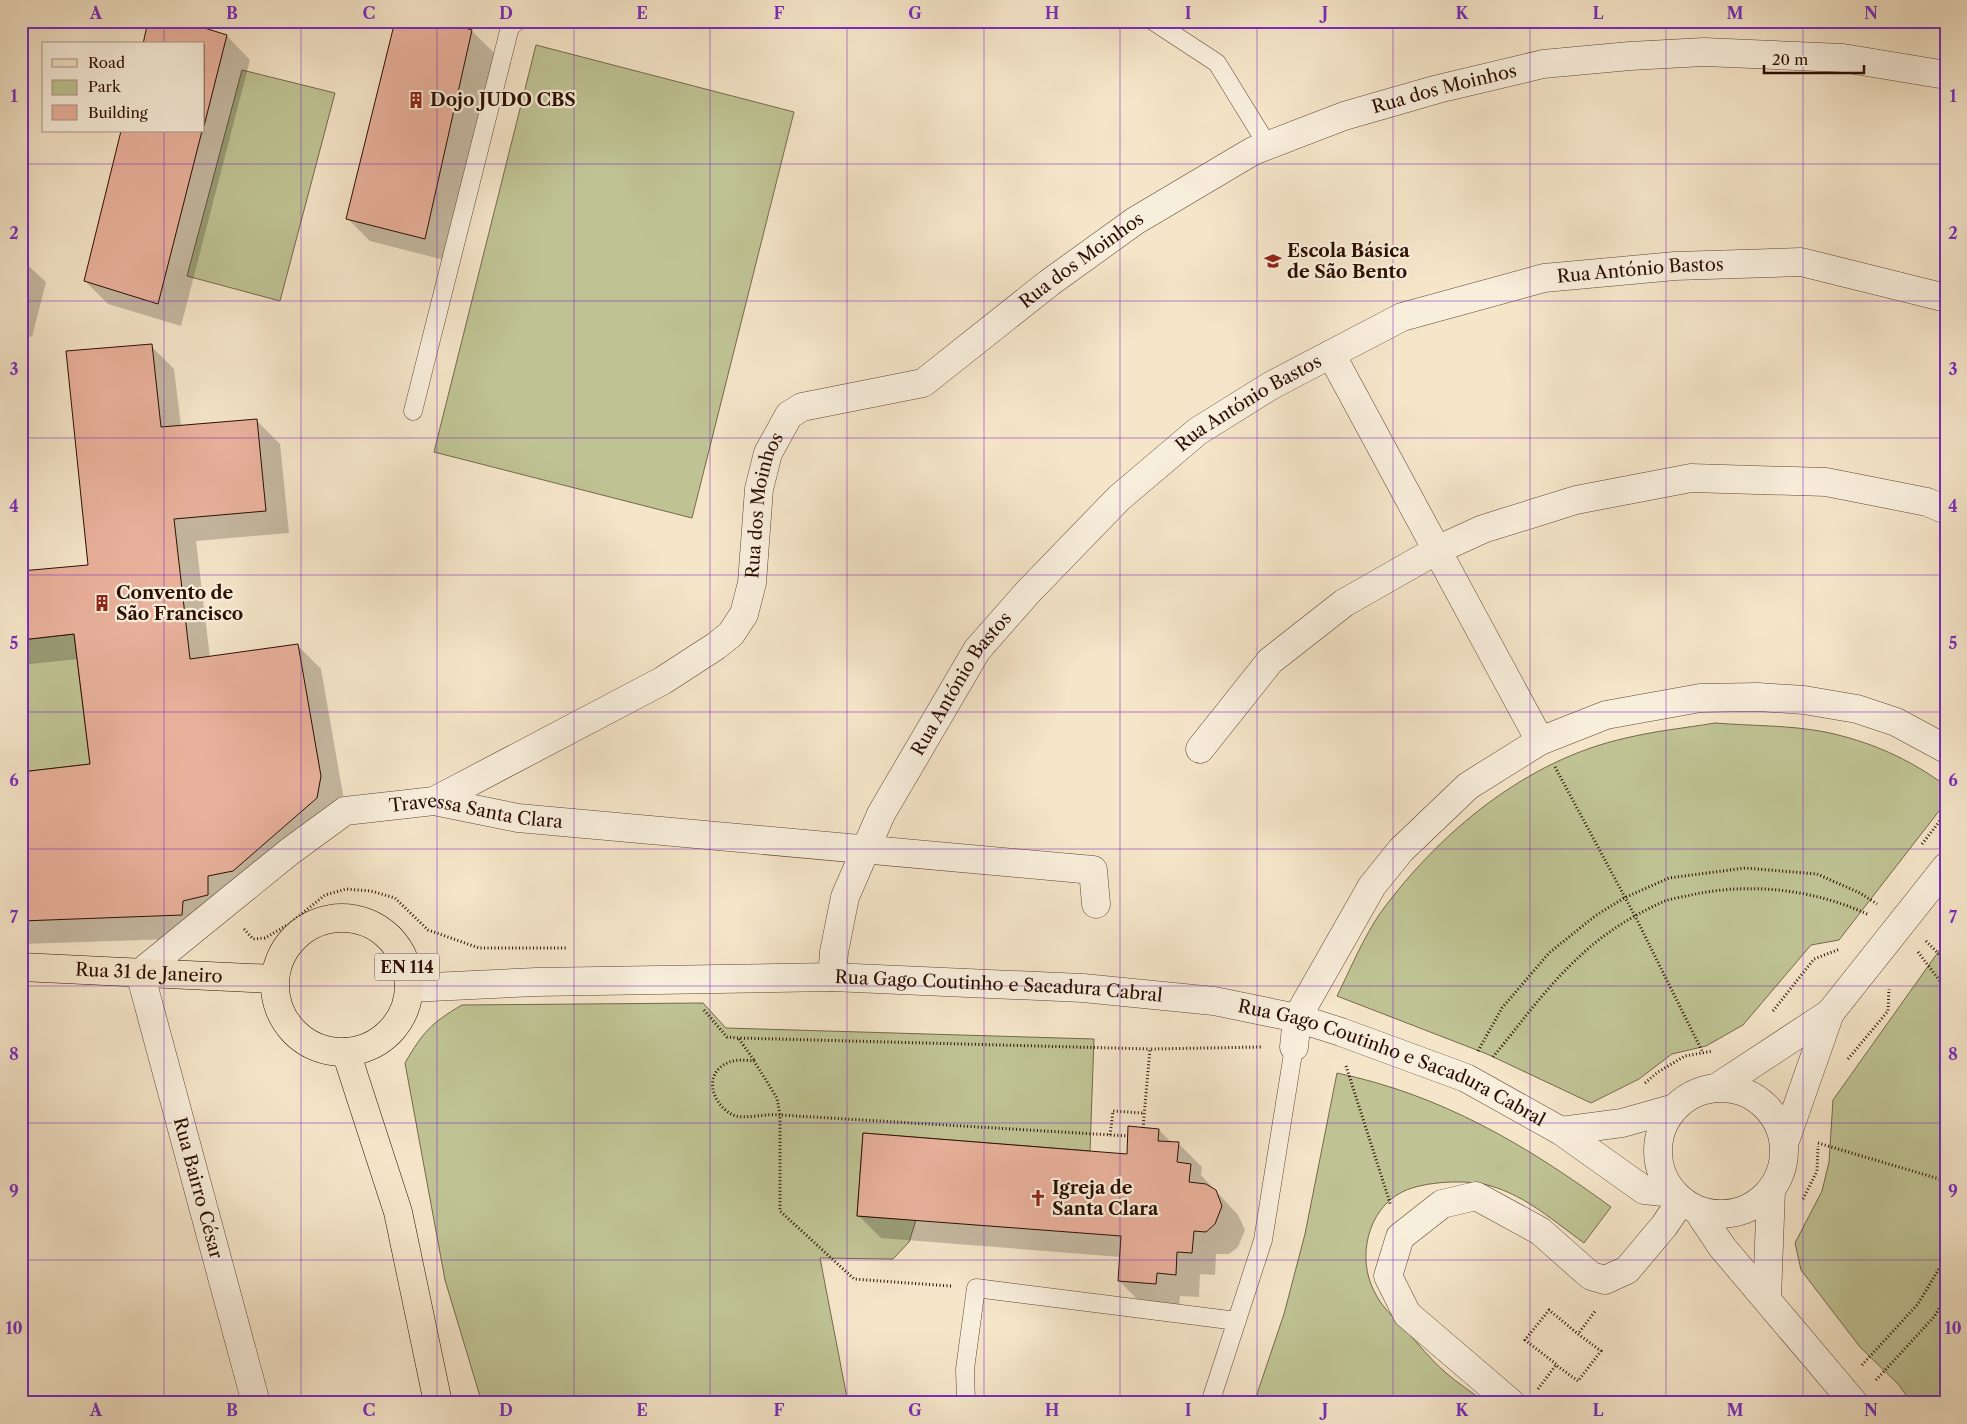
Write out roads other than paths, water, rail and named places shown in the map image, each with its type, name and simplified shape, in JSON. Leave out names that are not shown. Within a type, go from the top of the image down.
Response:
[{"type":"main road","name":"EN 114","points":[[334,917],[358,918],[379,927],[396,944],[407,964],[410,988],[406,1007],[397,1025],[383,1039],[365,1048],[346,1052],[323,1050],[302,1039],[286,1023],[276,1002],[274,979],[280,956],[293,937],[312,924],[334,917]]},
{"type":"main road","name":"Rua 31 de Janeiro","points":[[21,966],[274,979]]},
{"type":"main road","points":[[346,1052],[398,1212],[438,1403]]},
{"type":"street","name":"Rua dos Moinhos","points":[[434,800],[662,681],[731,634],[744,614],[752,583],[759,489],[768,453],[789,415],[802,407],[923,384],[1049,283],[1135,221],[1253,151],[1344,116],[1438,89],[1543,64],[1630,56],[1704,52],[1843,58],[1946,75]]},
{"type":"street","name":"Rua António Bastos","points":[[832,977],[834,952],[846,897],[881,814],[978,650],[1028,592],[1119,498],[1198,431],[1272,385],[1402,317],[1544,278],[1675,266],[1801,262],[1946,298]]},
{"type":"street","points":[[1331,354],[1540,741]]},
{"type":"street","points":[[1200,748],[1270,660],[1344,603],[1437,550],[1483,529],[1576,500],[1690,478],[1826,482],[1927,502],[1946,510]]},
{"type":"street","points":[[1294,1047],[1297,1018],[1372,886],[1401,850],[1468,786],[1540,741],[1606,715],[1700,698],[1758,697],[1804,700],[1857,709],[1896,722],[1946,749]]},
{"type":"street","name":"Travessa Santa Clara","points":[[140,973],[288,852],[345,811],[434,800],[518,818],[1093,870],[1096,904]]},
{"type":"street","points":[[1854,1403],[1663,1177],[1657,1148],[1665,1120],[1674,1108],[1686,1098],[1716,1088],[1830,1013],[1946,867]]},
{"type":"street","name":"Rua Bairro César","points":[[140,973],[256,1403]]},
{"type":"street","name":"Rua Gago Coutinho e Sacadura Cabral","points":[[410,988],[536,982],[832,977],[1083,988],[1214,1001],[1297,1018],[1341,1032],[1466,1078],[1561,1131],[1644,1190],[1684,1201]]},
{"type":"street","points":[[1784,1144],[1830,1013]]},
{"type":"street","points":[[1684,1201],[1718,1215],[1738,1213],[1757,1204],[1771,1190],[1779,1176],[1784,1160],[1784,1144],[1780,1128],[1772,1114],[1748,1094],[1732,1089],[1716,1088]]},
{"type":"street","name":"Rua Gago Coutinho e Sacadura Cabral","points":[[1561,1131],[1622,1123],[1674,1108]]},
{"type":"street","points":[[1766,1298],[1771,1190]]},
{"type":"street","points":[[1522,1399],[1407,1314],[1388,1276],[1400,1238],[1442,1204],[1476,1196],[1540,1231],[1591,1276],[1605,1280],[1627,1270],[1684,1201]]},
{"type":"lane","points":[[413,411],[510,27],[518,21]]},
{"type":"lane","points":[[1153,21],[1217,63],[1268,146]]},
{"type":"lane","points":[[1210,1403],[1263,1240],[1294,1047]]},
{"type":"lane","points":[[966,1403],[965,1369],[976,1288],[1237,1321]]},
{"type":"place","name":"Dojo JUDO CBS","points":[[416,100]]},
{"type":"place","name":"Escola Básica de São Bento","points":[[1273,261]]},
{"type":"place","name":"Convento de São Francisco","points":[[102,603]]},
{"type":"place","name":"Igreja de Santa Clara","points":[[1038,1198]]}]
